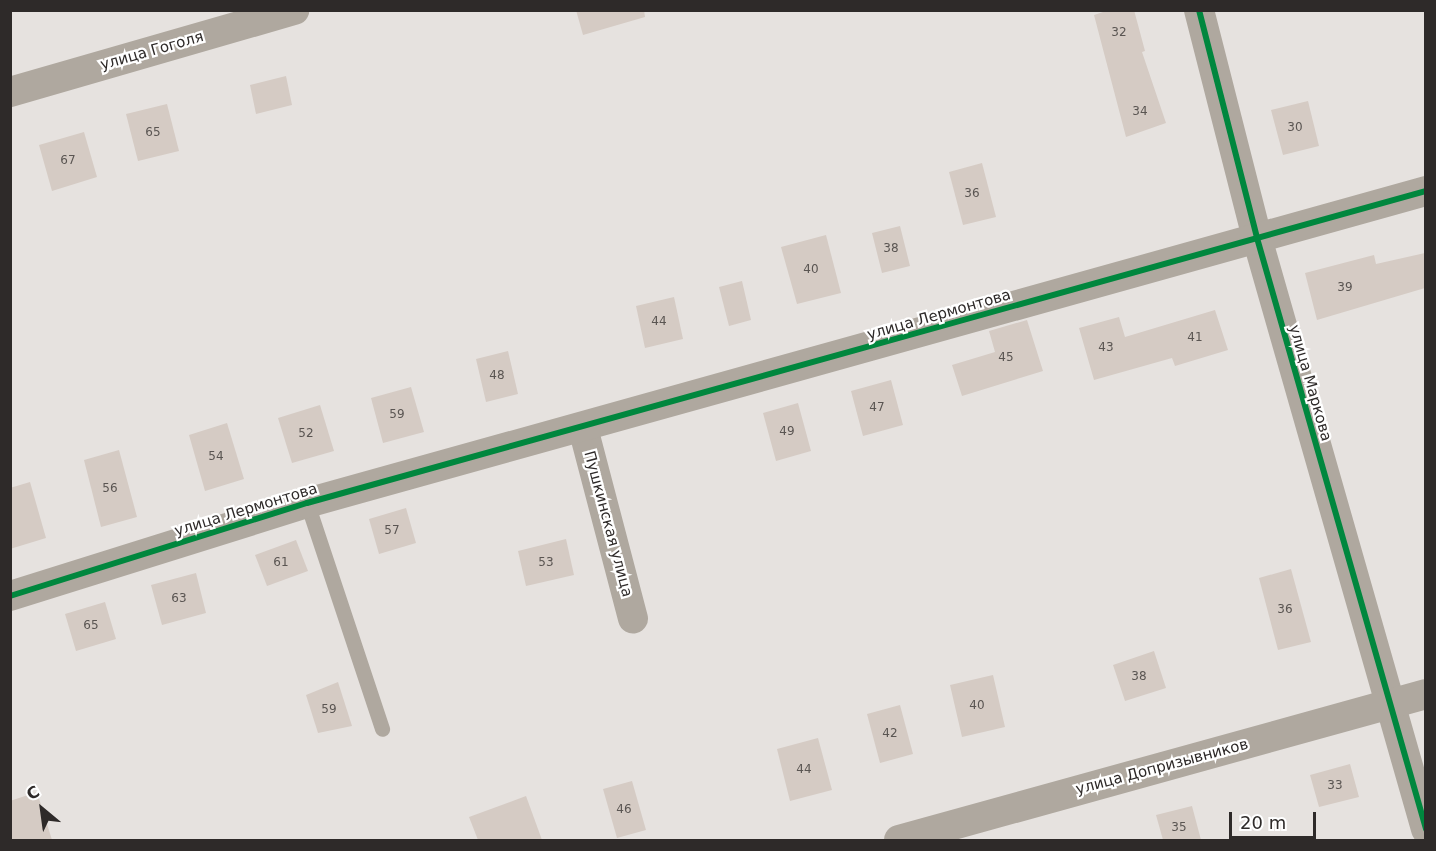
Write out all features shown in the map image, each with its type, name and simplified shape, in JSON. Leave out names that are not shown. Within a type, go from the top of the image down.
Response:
[{"type":"street","name":"улица Гоголя","points":[[10,92],[294,10]]},
{"type":"street","name":"улица Маркова","points":[[1199,10],[1257,238],[1425,829]]},
{"type":"street","name":"улица Лермонтова","points":[[10,596],[307,503],[583,428],[1425,191]]},
{"type":"street","name":"Пушкинская улица","points":[[583,428],[633,619]]},
{"type":"street","name":"улица Допризывников","points":[[899,840],[1425,694]]},
{"type":"lane","points":[[307,503],[382,729]]},
{"type":"building","points":[[576,10],[644,10],[645,17],[583,35]]},
{"type":"building","points":[[1109,10],[1134,10],[1145,51],[1142,52],[1166,123],[1126,137],[1094,15]]},
{"type":"building","points":[[286,76],[292,105],[256,114],[250,85]]},
{"type":"building","points":[[1308,101],[1319,146],[1283,155],[1271,110]]},
{"type":"building","points":[[167,104],[179,151],[138,161],[126,114]]},
{"type":"building","points":[[84,132],[97,177],[52,191],[39,145]]},
{"type":"building","points":[[982,163],[996,217],[963,225],[949,172]]},
{"type":"building","points":[[900,226],[910,266],[882,273],[872,233]]},
{"type":"building","points":[[826,235],[841,293],[797,304],[781,247]]},
{"type":"building","points":[[1425,253],[1425,288],[1317,320],[1305,273],[1374,255],[1376,264]]},
{"type":"building","points":[[742,281],[751,320],[729,326],[719,287]]},
{"type":"building","points":[[674,297],[683,339],[645,348],[636,306]]},
{"type":"building","points":[[1215,310],[1228,350],[1175,366],[1172,358],[1094,380],[1079,328],[1119,317],[1125,337]]},
{"type":"building","points":[[1027,320],[1043,371],[962,396],[952,365],[995,352],[989,331]]},
{"type":"building","points":[[508,351],[518,394],[486,402],[476,359]]},
{"type":"building","points":[[891,380],[903,425],[863,436],[851,391]]},
{"type":"building","points":[[411,387],[424,432],[383,443],[371,398]]},
{"type":"building","points":[[798,403],[811,451],[776,461],[763,413]]},
{"type":"building","points":[[320,405],[334,451],[292,463],[278,418]]},
{"type":"building","points":[[227,423],[244,479],[205,491],[189,435]]},
{"type":"building","points":[[119,450],[137,517],[101,527],[84,460]]},
{"type":"building","points":[[30,482],[46,538],[10,549],[10,488]]},
{"type":"building","points":[[406,508],[416,543],[379,554],[369,519]]},
{"type":"building","points":[[566,539],[574,575],[526,586],[518,551]]},
{"type":"building","points":[[296,540],[308,571],[267,586],[255,555]]},
{"type":"building","points":[[1291,569],[1311,642],[1278,650],[1259,578]]},
{"type":"building","points":[[196,573],[206,613],[162,625],[151,585]]},
{"type":"building","points":[[105,602],[116,639],[76,651],[65,614]]},
{"type":"building","points":[[1154,651],[1166,688],[1125,701],[1113,665]]},
{"type":"building","points":[[993,675],[1005,727],[962,737],[950,685]]},
{"type":"building","points":[[338,682],[352,726],[318,733],[306,695]]},
{"type":"building","points":[[900,705],[913,754],[880,763],[867,714]]},
{"type":"building","points":[[818,738],[832,790],[790,801],[777,749]]},
{"type":"building","points":[[1350,764],[1359,797],[1319,807],[1310,775]]},
{"type":"building","points":[[632,781],[646,830],[617,838],[603,789]]},
{"type":"building","points":[[37,792],[52,840],[10,840],[10,801]]},
{"type":"building","points":[[526,796],[542,840],[478,840],[469,817]]},
{"type":"building","points":[[1192,806],[1201,840],[1163,840],[1156,815]]},
{"type":"cycle path","points":[[1199,10],[1257,238],[1426,829]]},
{"type":"cycle path","points":[[10,596],[307,503],[1426,191]]}]
